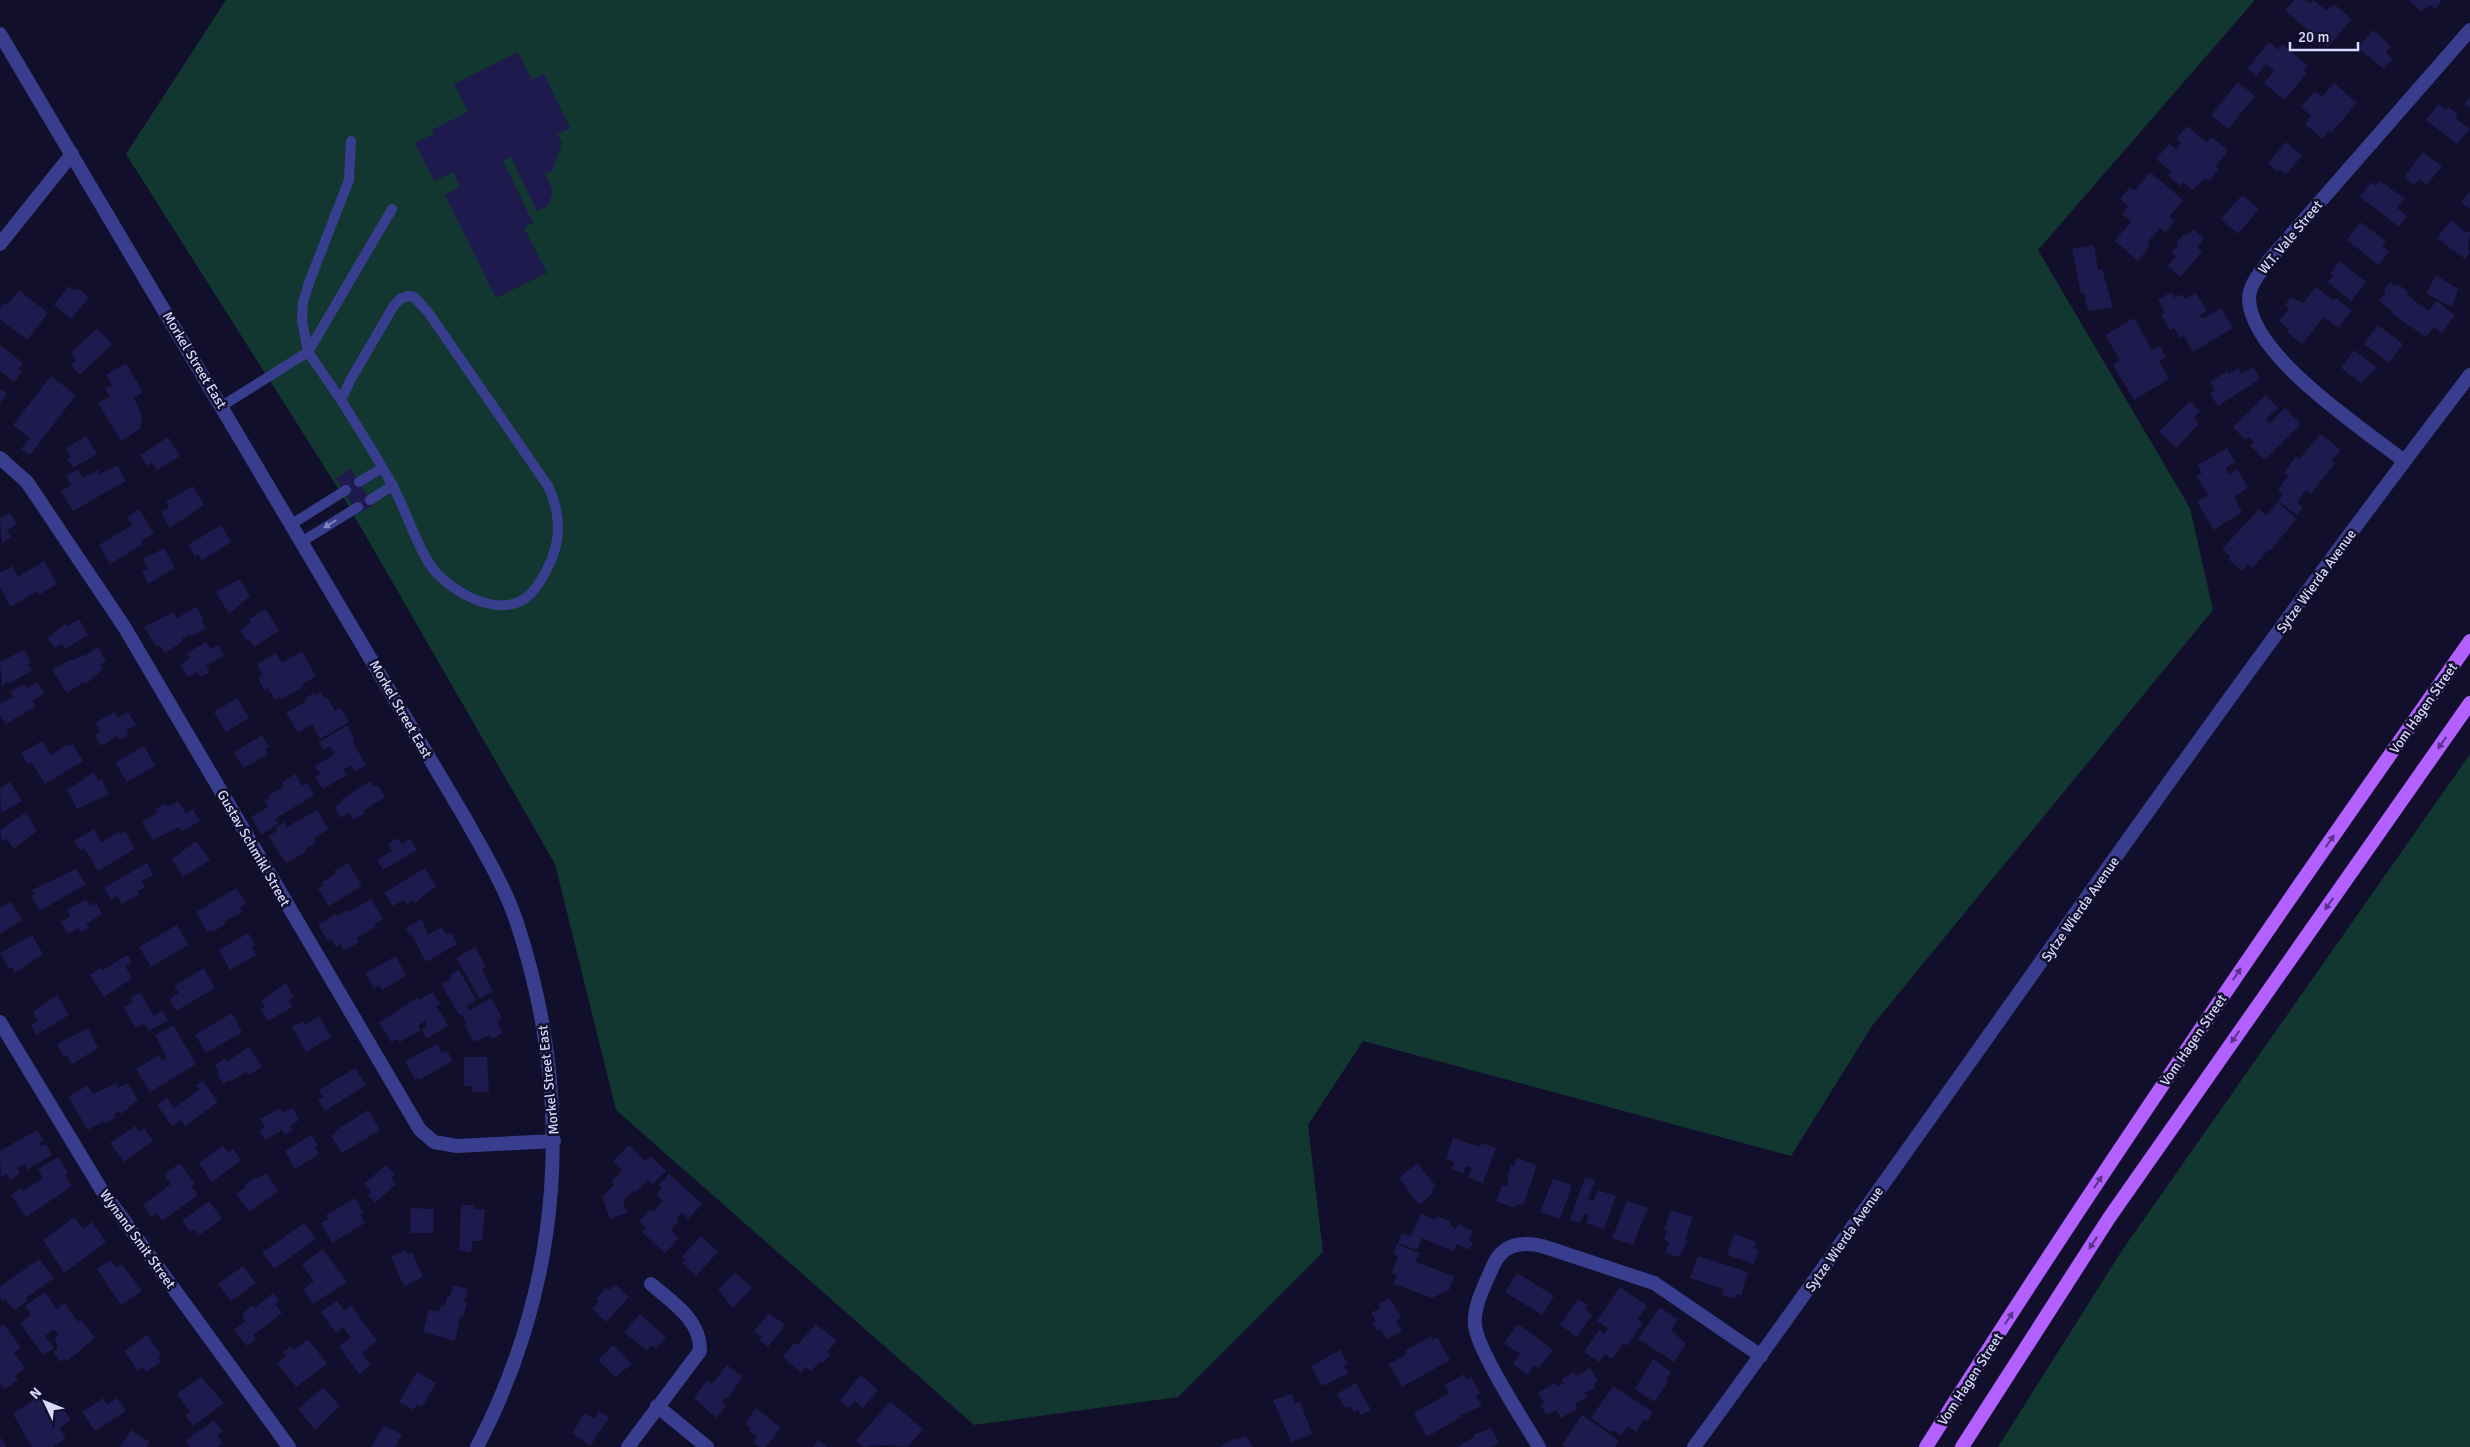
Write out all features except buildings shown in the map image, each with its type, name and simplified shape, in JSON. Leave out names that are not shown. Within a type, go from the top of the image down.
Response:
[{"type":"main road","name":"Vom Hagen Street","points":[[1926,1447],[2077,1214],[2262,937],[2470,641]]},
{"type":"main road","points":[[1962,1447],[2108,1218],[2470,703]]},
{"type":"street","name":"W.T. Vale Street","points":[[2404,461],[2302,382],[2262,333],[2251,309],[2249,298],[2258,274],[2270,259],[2470,30]]},
{"type":"street","name":"Morkel Street East","points":[[0,34],[303,541],[465,818],[497,877],[516,922],[538,994],[546,1037],[554,1141],[545,1249],[524,1337],[498,1406],[477,1447]]},
{"type":"street","points":[[0,244],[72,154]]},
{"type":"street","name":"Sytze Wierda Avenue","points":[[1694,1447],[2204,735],[2404,461],[2470,375]]},
{"type":"street","name":"Gustav Schmikl Street","points":[[0,458],[27,482],[125,628],[420,1130],[434,1142],[457,1146],[554,1141]]},
{"type":"street","name":"Wynand Smit Street","points":[[0,1022],[101,1190],[289,1447]]},
{"type":"street","points":[[1539,1447],[1490,1360],[1476,1326],[1478,1302],[1495,1261],[1510,1246],[1525,1243],[1542,1246],[1654,1282],[1761,1356]]},
{"type":"street","points":[[628,1447],[657,1406],[700,1352],[697,1330],[690,1318],[651,1284]]},
{"type":"street","points":[[657,1406],[707,1447]]},
{"type":"lane","points":[[341,400],[351,379],[393,307],[400,300],[408,296],[414,297],[433,320],[548,486],[555,501],[558,539],[552,559],[542,580],[527,597],[508,605],[485,603],[467,596],[452,586],[430,564],[393,485],[341,400],[308,352],[302,320],[303,302],[348,180],[351,141]]},
{"type":"lane","points":[[222,406],[308,352],[392,209]]},
{"type":"lane","points":[[359,482],[382,468]]},
{"type":"lane","points":[[370,500],[393,485]]},
{"type":"lane","points":[[292,524],[346,490]]},
{"type":"lane","points":[[303,541],[358,507]]},
{"type":"green space","points":[[226,0],[2255,0],[2038,250],[2190,508],[2213,610],[1872,1026],[1791,1156],[1363,1041],[1308,1125],[1323,1252],[1178,1397],[974,1425],[616,1110],[555,864],[341,493],[126,154]]},
{"type":"green space","points":[[2470,754],[2470,1447],[1998,1447],[2121,1252]]}]
